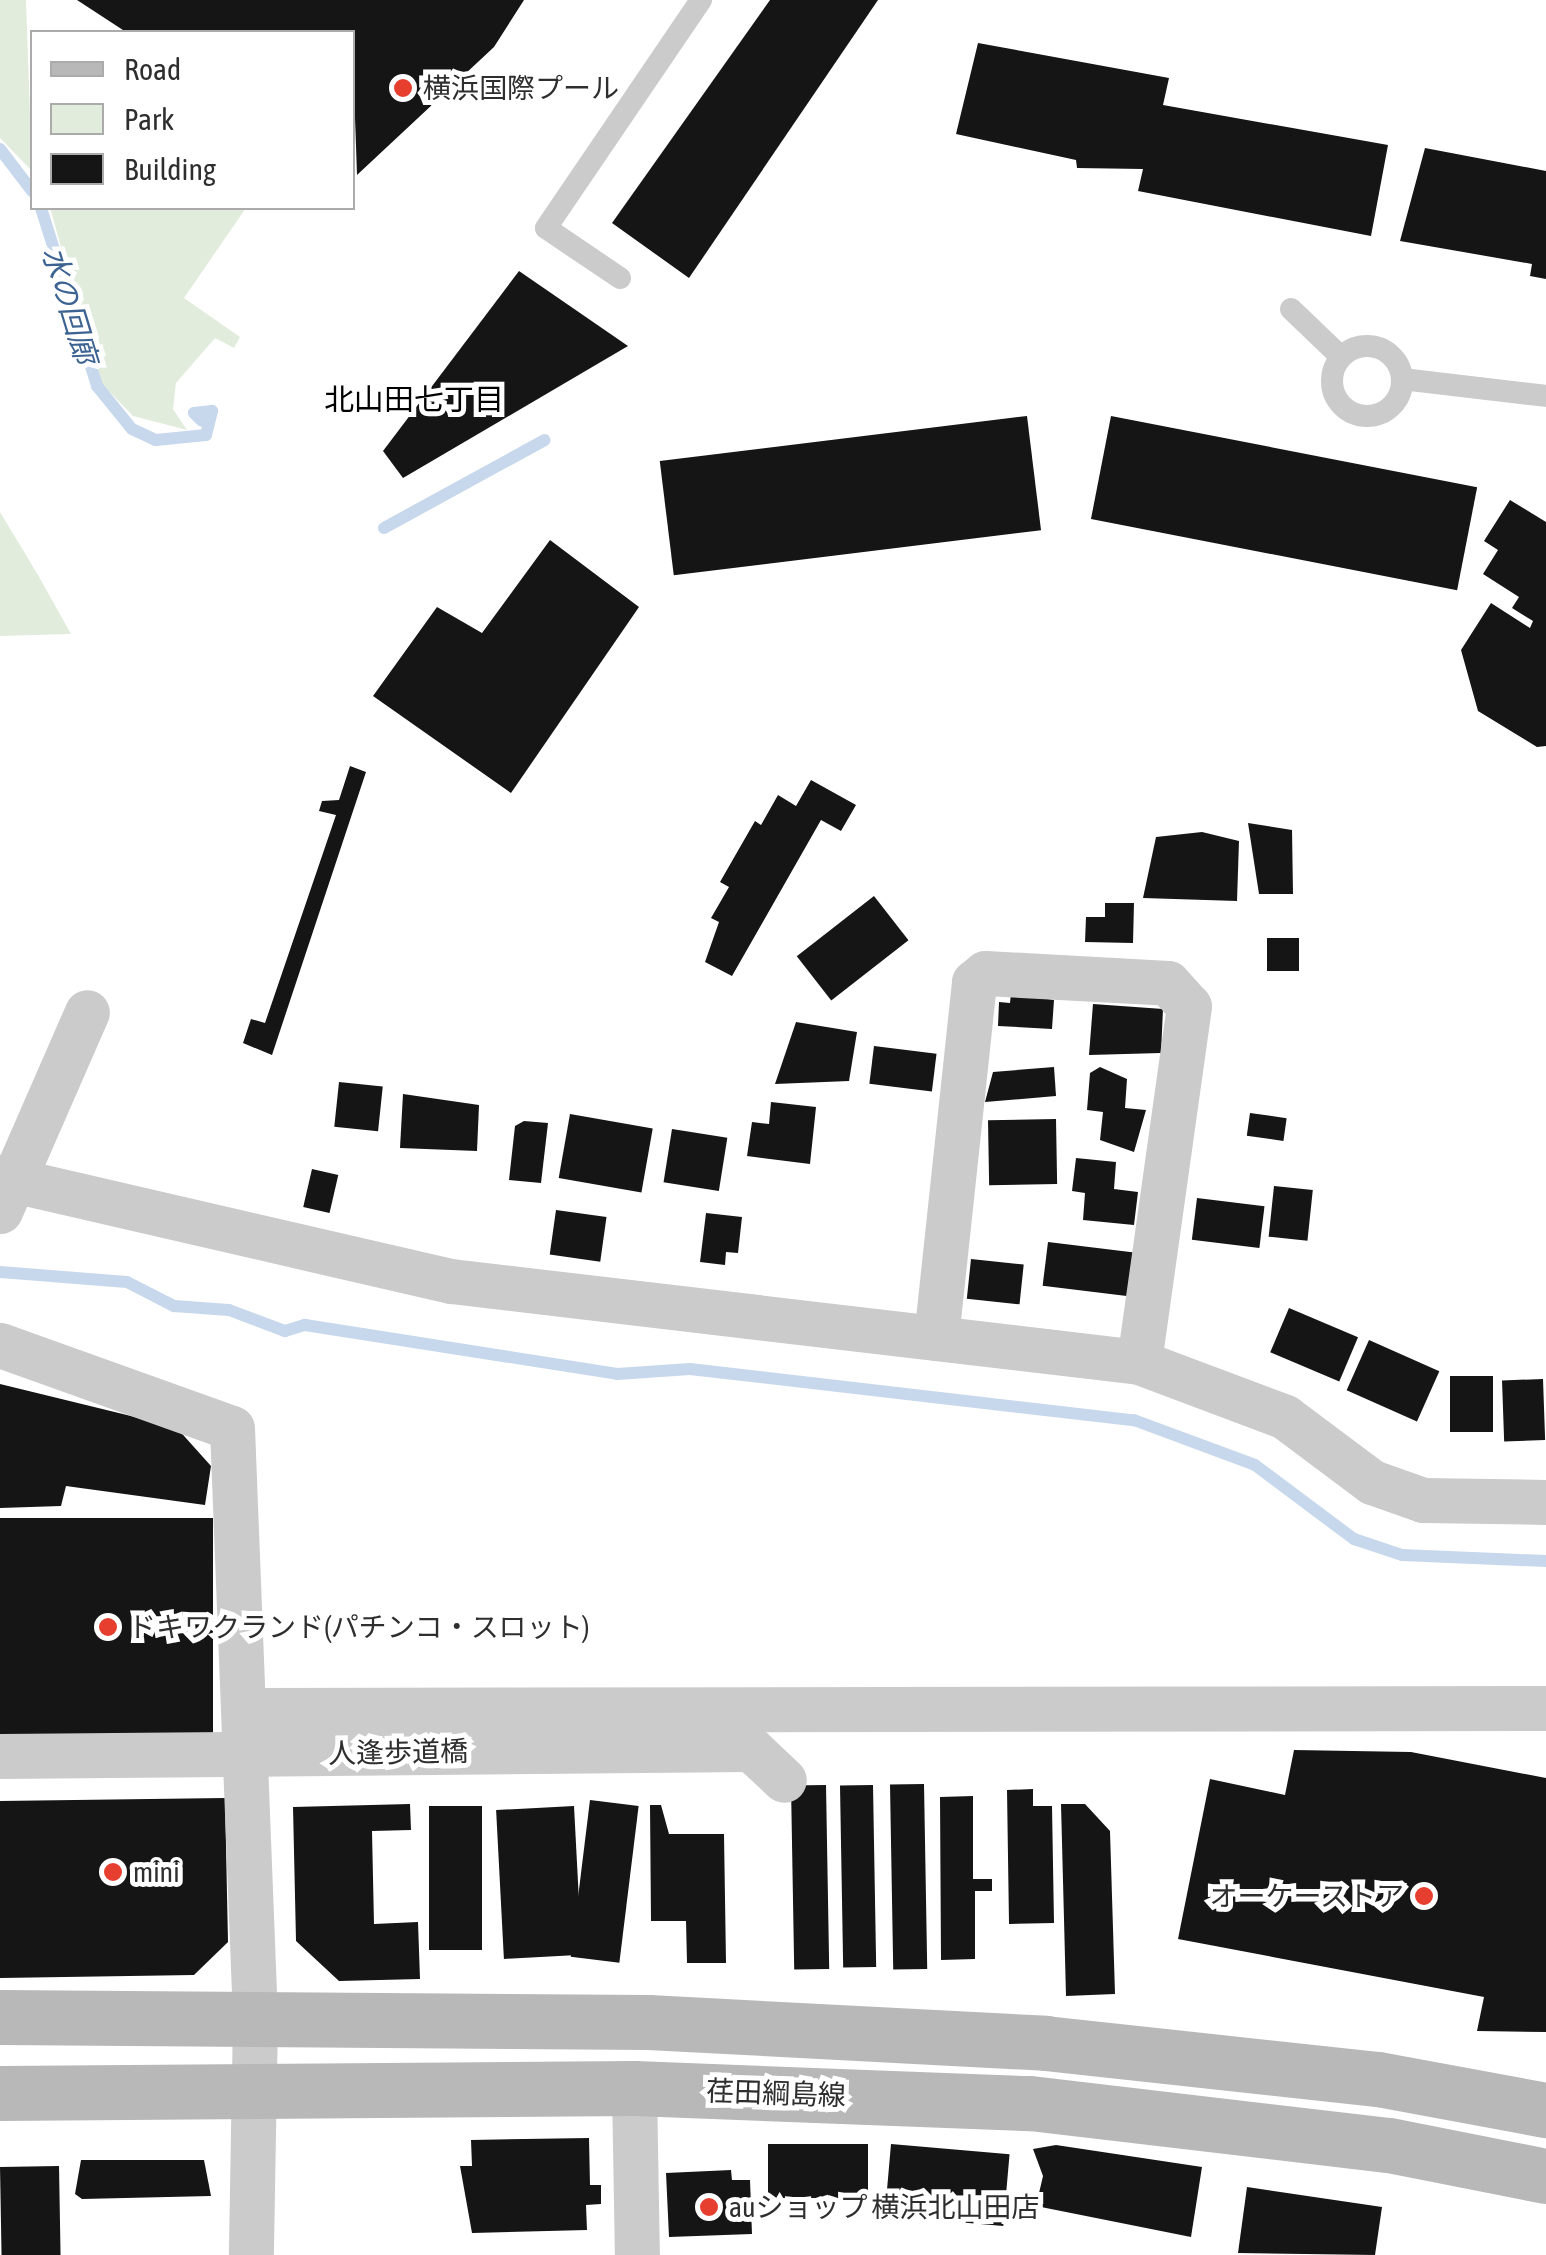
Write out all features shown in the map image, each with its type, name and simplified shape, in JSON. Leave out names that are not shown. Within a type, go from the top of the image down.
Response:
[{"type":"main road","points":[[0,2018],[648,2022],[1044,2042],[1378,2079],[1546,2110]]},
{"type":"main road","name":"荏田綱島線","points":[[0,2094],[634,2088],[1030,2103],[1389,2145],[1546,2176]]},
{"type":"street","points":[[936,1338],[974,982],[986,973],[1168,983],[1189,1006],[1139,1362]]},
{"type":"street","points":[[0,1211],[88,1012]]},
{"type":"street","points":[[0,1176],[451,1281],[1139,1362],[1268,1409],[1372,1482],[1422,1500],[1546,1502]]},
{"type":"street","points":[[0,1345],[232,1428],[255,2018],[252,2255]]},
{"type":"street","points":[[245,1710],[1546,1708]]},
{"type":"street","name":"人逢歩道橋","points":[[0,1756],[751,1749],[784,1780]]},
{"type":"street","points":[[634,2088],[636,2255]]},
{"type":"lane","points":[[620,278],[546,228],[701,0]]},
{"type":"lane","points":[[1291,309],[1341,357]]},
{"type":"lane","points":[[1362,346],[1385,350],[1402,379],[1388,409],[1356,414],[1333,390],[1341,357],[1362,346]]},
{"type":"lane","points":[[1402,379],[1546,396]]},
{"type":"green space","points":[[0,0],[26,0],[30,169],[0,138]]},
{"type":"green space","points":[[51,210],[245,210],[184,298],[240,337],[234,348],[215,338],[176,383],[173,409],[187,430],[133,416],[99,381]]},
{"type":"green space","points":[[0,512],[38,575],[71,634],[0,636]]},
{"type":"building","name":"横浜国際プール","points":[[77,0],[524,0],[494,47],[357,175],[355,30],[123,30]]},
{"type":"building","points":[[770,0],[878,0],[689,278],[612,223]]},
{"type":"building","points":[[978,43],[1169,78],[1163,105],[1388,145],[1371,236],[1138,191],[1143,169],[1077,168],[1076,160],[956,134]]},
{"type":"building","points":[[1425,148],[1546,171],[1546,279],[1530,276],[1532,264],[1400,241]]},
{"type":"building","points":[[519,271],[628,346],[403,478],[383,451]]},
{"type":"building","points":[[1027,416],[1041,530],[674,575],[660,461]]},
{"type":"building","points":[[1111,416],[1477,487],[1457,590],[1091,519]]},
{"type":"building","points":[[1510,500],[1546,522],[1546,746],[1537,747],[1478,711],[1461,650],[1491,603],[1530,628],[1533,621],[1512,608],[1519,597],[1483,574],[1498,550],[1484,541]]},
{"type":"building","points":[[550,540],[639,607],[511,793],[373,696],[437,607],[482,633]]},
{"type":"building","points":[[350,766],[366,772],[272,1055],[243,1043],[251,1019],[265,1023],[336,815],[319,811],[322,801],[339,800]]},
{"type":"building","points":[[811,780],[856,805],[841,831],[821,820],[732,976],[705,962],[719,922],[711,918],[729,887],[720,882],[755,821],[761,825],[778,795],[796,806]]},
{"type":"building","points":[[1248,823],[1292,830],[1293,894],[1259,894]]},
{"type":"building","points":[[1202,832],[1239,841],[1237,901],[1143,898],[1156,837]]},
{"type":"building","points":[[874,896],[908,940],[831,1000],[797,956]]},
{"type":"building","points":[[1105,903],[1134,903],[1133,943],[1085,942],[1086,917],[1105,917]]},
{"type":"building","points":[[1267,938],[1299,938],[1299,971],[1267,971]]},
{"type":"building","points":[[1011,993],[1054,1000],[1052,1029],[998,1026],[999,1002],[1010,1003]]},
{"type":"building","points":[[1093,1004],[1163,1009],[1161,1053],[1089,1055]]},
{"type":"building","points":[[796,1022],[857,1032],[849,1081],[775,1084]]},
{"type":"building","points":[[874,1046],[937,1054],[932,1091],[869,1084]]},
{"type":"building","points":[[1054,1067],[1056,1096],[985,1102],[993,1072]]},
{"type":"building","points":[[1100,1067],[1127,1079],[1125,1108],[1146,1110],[1134,1152],[1100,1140],[1103,1112],[1087,1110],[1090,1073]]},
{"type":"building","points":[[339,1082],[383,1087],[378,1131],[334,1127]]},
{"type":"building","points":[[403,1094],[479,1105],[477,1151],[400,1148]]},
{"type":"building","points":[[771,1102],[816,1107],[810,1164],[747,1156],[752,1122],[769,1124]]},
{"type":"building","points":[[1250,1113],[1287,1118],[1283,1141],[1247,1136]]},
{"type":"building","points":[[570,1114],[653,1129],[641,1193],[559,1178]]},
{"type":"building","points":[[1056,1119],[1057,1184],[989,1185],[988,1120]]},
{"type":"building","points":[[524,1121],[548,1123],[541,1183],[509,1180],[515,1126]]},
{"type":"building","points":[[672,1129],[727,1138],[719,1191],[664,1182]]},
{"type":"building","points":[[1076,1158],[1116,1162],[1114,1189],[1138,1192],[1134,1225],[1083,1220],[1085,1193],[1072,1191]]},
{"type":"building","points":[[312,1169],[338,1175],[330,1213],[303,1207]]},
{"type":"building","points":[[1274,1186],[1313,1190],[1307,1241],[1269,1237]]},
{"type":"building","points":[[1197,1198],[1264,1206],[1259,1248],[1192,1240]]},
{"type":"building","points":[[556,1210],[607,1217],[600,1262],[550,1255]]},
{"type":"building","points":[[706,1213],[742,1217],[738,1253],[726,1252],[725,1265],[700,1262]]},
{"type":"building","points":[[1048,1242],[1140,1253],[1135,1297],[1043,1286]]},
{"type":"building","points":[[971,1259],[1024,1265],[1020,1304],[967,1299]]},
{"type":"building","points":[[1289,1308],[1358,1337],[1339,1381],[1270,1352]]},
{"type":"building","points":[[1369,1340],[1439,1371],[1417,1422],[1347,1390]]},
{"type":"building","points":[[1450,1376],[1493,1376],[1493,1432],[1450,1432]]},
{"type":"building","points":[[1543,1379],[1545,1440],[1504,1441],[1502,1380]]},
{"type":"building","points":[[0,1384],[176,1427],[211,1466],[205,1505],[66,1486],[61,1506],[0,1508]]},
{"type":"building","name":"ドキワクランド(パチンコ・スロット)","points":[[0,1518],[213,1518],[213,1738],[0,1738]]},
{"type":"building","points":[[1294,1750],[1411,1752],[1546,1778],[1546,2032],[1477,2031],[1484,1997],[1178,1939],[1210,1779],[1285,1795]]},
{"type":"building","points":[[924,1784],[927,1969],[893,1970],[890,1785]]},
{"type":"building","points":[[826,1785],[829,1969],[794,1970],[791,1786]]},
{"type":"building","points":[[873,1785],[876,1967],[843,1968],[840,1786]]},
{"type":"building","points":[[1033,1789],[1033,1806],[1052,1806],[1054,1923],[1009,1924],[1007,1790]]},
{"type":"building","points":[[973,1796],[973,1879],[992,1879],[992,1891],[975,1891],[975,1959],[941,1960],[940,1797]]},
{"type":"building","name":"mini","points":[[225,1798],[228,1942],[194,1975],[0,1978],[0,1801]]},
{"type":"building","points":[[590,1800],[639,1806],[619,1963],[571,1957]]},
{"type":"building","points":[[410,1804],[411,1830],[372,1831],[374,1924],[418,1922],[420,1979],[339,1981],[296,1941],[293,1807]]},
{"type":"building","points":[[1061,1804],[1085,1804],[1110,1831],[1115,1994],[1066,1996]]},
{"type":"building","points":[[650,1805],[661,1805],[669,1834],[724,1834],[726,1963],[687,1963],[686,1921],[651,1921]]},
{"type":"building","points":[[429,1806],[482,1806],[482,1950],[429,1950]]},
{"type":"building","points":[[574,1806],[582,1955],[504,1959],[496,1810]]},
{"type":"building","points":[[589,2138],[590,2185],[601,2185],[601,2204],[586,2205],[587,2230],[472,2233],[460,2166],[472,2166],[471,2140]]},
{"type":"building","points":[[768,2144],[868,2144],[868,2198],[768,2198]]},
{"type":"building","points":[[891,2144],[1010,2154],[1003,2226],[885,2216]]},
{"type":"building","points":[[1056,2145],[1202,2167],[1191,2237],[1036,2206],[1043,2176],[1033,2149]]},
{"type":"building","points":[[81,2160],[204,2160],[211,2196],[82,2199],[75,2194]]},
{"type":"building","points":[[59,2166],[61,2255],[2,2255],[0,2167]]},
{"type":"building","name":"auショップ 横浜北山田店","points":[[731,2170],[732,2180],[750,2180],[752,2234],[669,2237],[666,2173]]},
{"type":"building","points":[[1247,2187],[1382,2207],[1375,2255],[1238,2253]]},
{"type":"waterway","name":"水の回廊","points":[[0,149],[30,188]]},
{"type":"waterway","name":"水の回廊","points":[[42,210],[97,386],[132,429],[156,440],[206,435],[212,411],[194,413],[202,421]]},
{"type":"waterway","points":[[384,528],[545,440]]},
{"type":"waterway","points":[[0,1272],[127,1282],[174,1306],[229,1310],[285,1331],[305,1325],[617,1374],[690,1369],[1134,1420],[1255,1465],[1354,1539],[1402,1555],[1546,1561]]},
{"type":"place","name":"横浜国際プール","points":[[403,88]]},
{"type":"place","name":"ドキワクランド(パチンコ・スロット)","points":[[108,1627]]},
{"type":"place","name":"mini","points":[[113,1872]]},
{"type":"place","name":"オーケーストア","points":[[1424,1896]]},
{"type":"place","name":"auショップ 横浜北山田店","points":[[709,2207]]},
{"type":"district","name":"北山田七丁目","points":[[414,399]]}]
